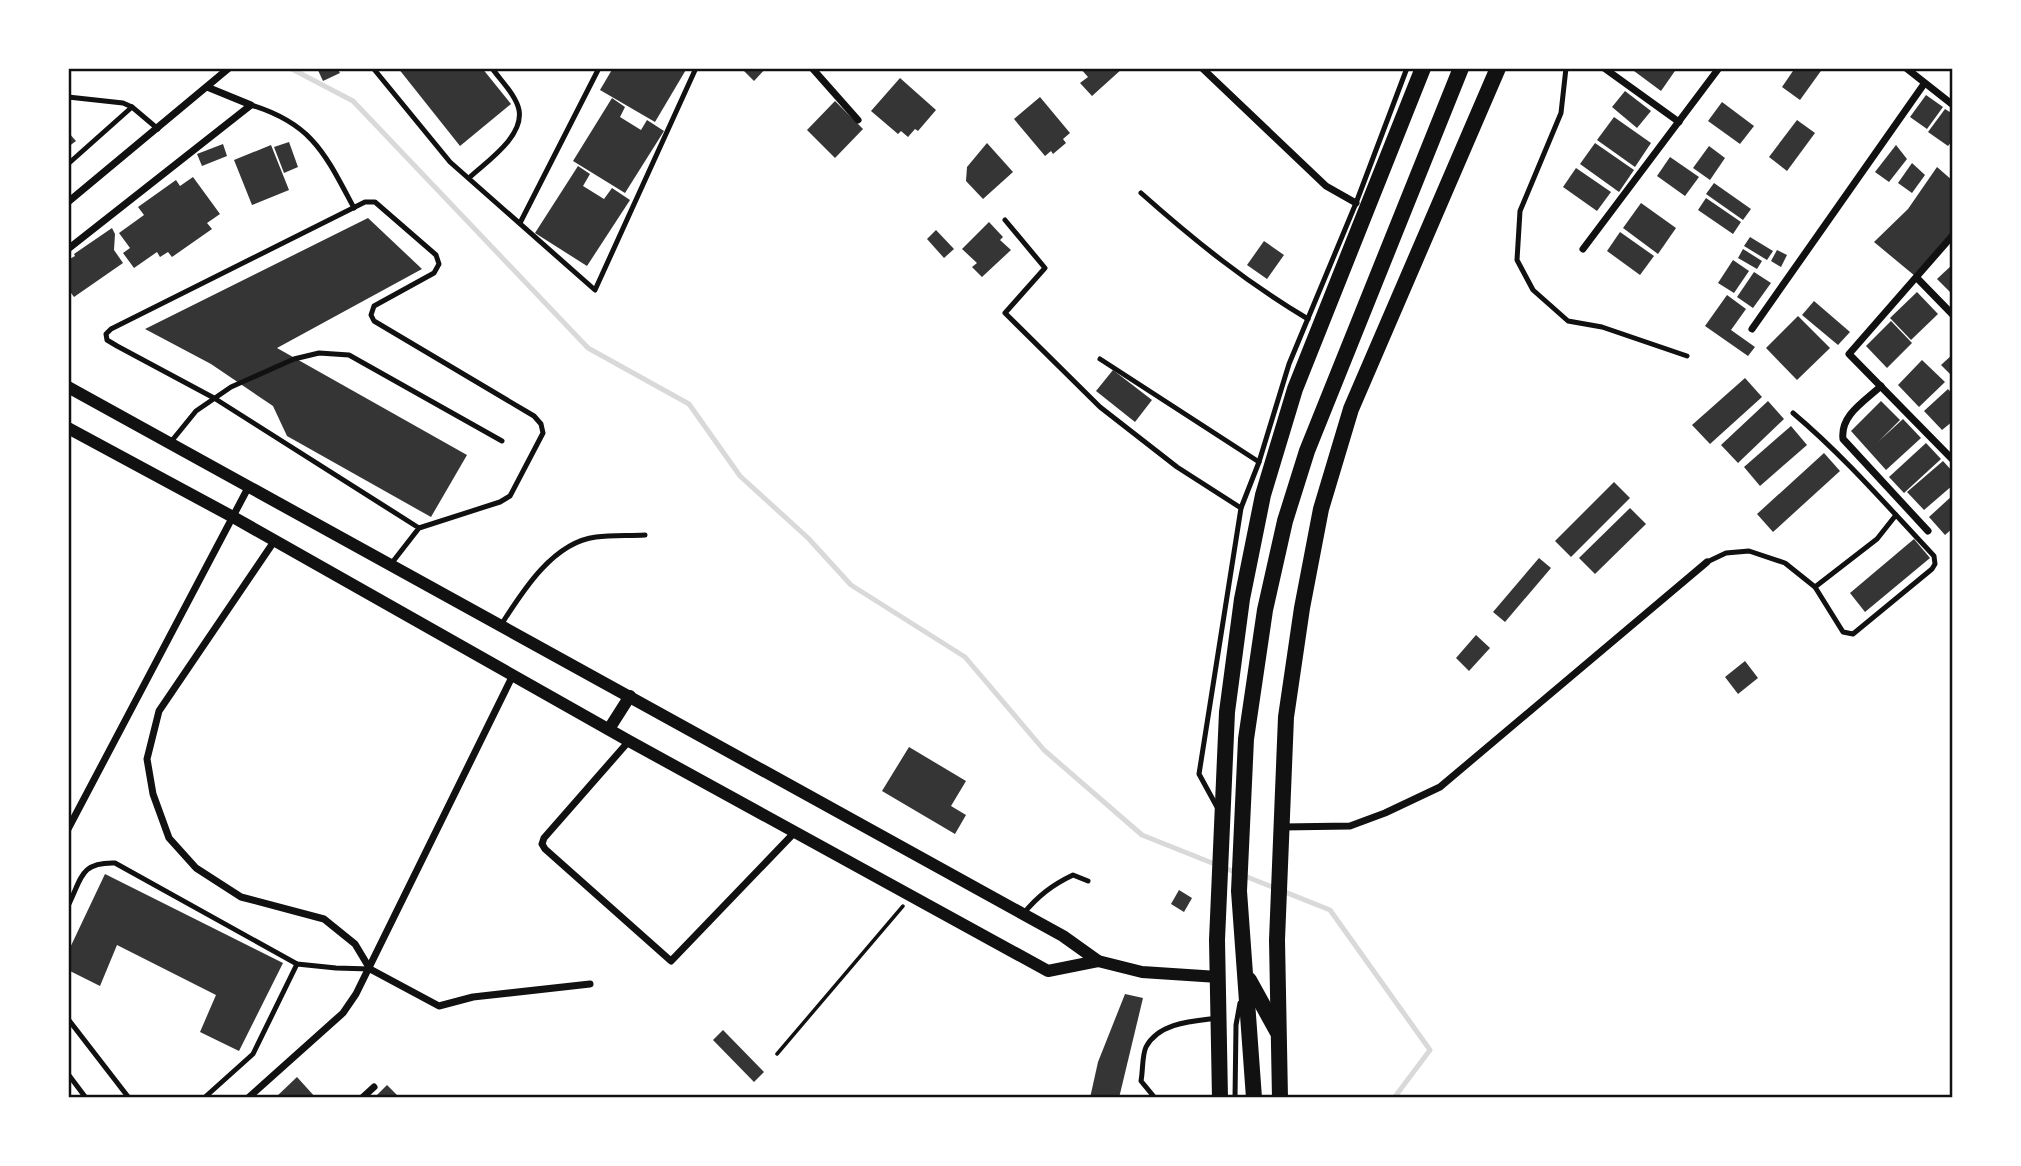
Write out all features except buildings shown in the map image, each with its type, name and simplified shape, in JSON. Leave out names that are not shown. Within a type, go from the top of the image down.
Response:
[{"type":"highway","points":[[1220,1098],[1218,977],[1222,816],[1227,712],[1242,599],[1263,495],[1294,389],[1423,68]]},
{"type":"highway","points":[[1254,1098],[1239,891],[1246,739],[1265,610],[1285,521],[1307,451],[1461,68]]},
{"type":"highway","points":[[1280,1098],[1279,890],[1286,717],[1301,608],[1321,509],[1351,409],[1498,68]]},
{"type":"highway","points":[[1246,975],[1278,1032]]},
{"type":"street","points":[[68,202],[229,68]]},
{"type":"street","points":[[812,68],[858,120]]},
{"type":"street","points":[[1202,68],[1326,186],[1356,203]]},
{"type":"street","points":[[1604,68],[1679,122]]},
{"type":"street","points":[[1583,249],[1719,68]]},
{"type":"street","points":[[1906,68],[1953,105]]},
{"type":"street","points":[[1752,329],[1924,84]]},
{"type":"street","points":[[68,248],[251,105],[207,87]]},
{"type":"street","points":[[1953,235],[1849,354],[1953,460]]},
{"type":"street","points":[[1917,278],[1953,315]]},
{"type":"street","points":[[1881,386],[1846,418],[1842,428],[1843,439],[1928,531]]},
{"type":"street","points":[[68,387],[1063,936],[1098,961],[1142,972],[1218,977]]},
{"type":"street","points":[[68,428],[275,540],[629,741],[1048,971],[1098,961]]},
{"type":"street","points":[[68,829],[249,485]]},
{"type":"street","points":[[275,540],[159,711],[147,759],[153,794],[169,838],[196,868],[241,897],[324,919],[355,944],[370,969],[439,1006],[473,997],[590,984]]},
{"type":"street","points":[[1282,827],[1350,826],[1440,787],[1707,562]]},
{"type":"street","points":[[248,1098],[343,1013],[370,969],[513,675]]},
{"type":"street","points":[[608,729],[629,696]]},
{"type":"street","points":[[629,741],[544,838],[542,844],[671,961],[795,832]]},
{"type":"street","points":[[362,1098],[374,1087]]},
{"type":"lane","points":[[373,68],[450,162],[595,290],[696,68]]},
{"type":"lane","points":[[469,178],[512,136],[518,125],[519,109],[492,68]]},
{"type":"lane","points":[[520,223],[599,68]]},
{"type":"lane","points":[[1222,816],[1199,774],[1241,508],[1259,462],[1289,364],[1356,203],[1406,68]]},
{"type":"lane","points":[[1566,68],[1561,113],[1520,211],[1517,260],[1533,290],[1568,321],[1602,327],[1687,356]]},
{"type":"lane","points":[[68,97],[123,103],[132,107],[158,129]]},
{"type":"lane","points":[[251,105],[298,126],[313,138],[354,208]]},
{"type":"lane","points":[[68,164],[132,107]]},
{"type":"lane","points":[[1141,194],[1192,239],[1254,285],[1308,319]]},
{"type":"lane","points":[[391,564],[419,528],[500,502],[510,496],[542,433],[541,424],[534,416],[374,321],[371,315],[374,306],[438,269],[438,259],[375,202],[365,202],[111,329],[106,334],[107,340],[214,398],[419,528]]},
{"type":"lane","points":[[1005,220],[1045,268],[1005,313],[1100,407],[1177,467],[1241,508]]},
{"type":"lane","points":[[170,443],[190,416],[240,382],[294,359],[319,353],[349,355],[502,441]]},
{"type":"lane","points":[[1100,359],[1259,462]]},
{"type":"lane","points":[[1707,562],[1726,554],[1749,551],[1785,563],[1815,587],[1843,632],[1848,635],[1853,634],[1935,564],[1934,556],[1896,515],[1825,440],[1793,413]]},
{"type":"lane","points":[[1815,587],[1877,539],[1896,515]]},
{"type":"lane","points":[[501,625],[526,585],[545,565],[567,549],[593,537],[645,535]]},
{"type":"lane","points":[[68,905],[87,868],[98,863],[115,863],[298,964],[370,969]]},
{"type":"lane","points":[[1023,914],[1040,894],[1060,881],[1073,875],[1088,881]]},
{"type":"lane","points":[[204,1098],[253,1054],[298,964]]},
{"type":"lane","points":[[1235,1098],[1236,1025],[1246,975]]},
{"type":"lane","points":[[1155,1098],[1141,1081],[1146,1047],[1162,1030],[1187,1022],[1218,1018]]},
{"type":"lane","points":[[68,1019],[129,1098]]},
{"type":"lane","points":[[68,1074],[86,1098]]},
{"type":"path","points":[[777,1054],[912,896]]},
{"type":"waterway","points":[[290,68],[353,101],[588,348],[689,404],[740,476],[808,538],[851,585],[965,657],[1044,750],[1142,835],[1330,910],[1430,1050],[1394,1098]]}]
